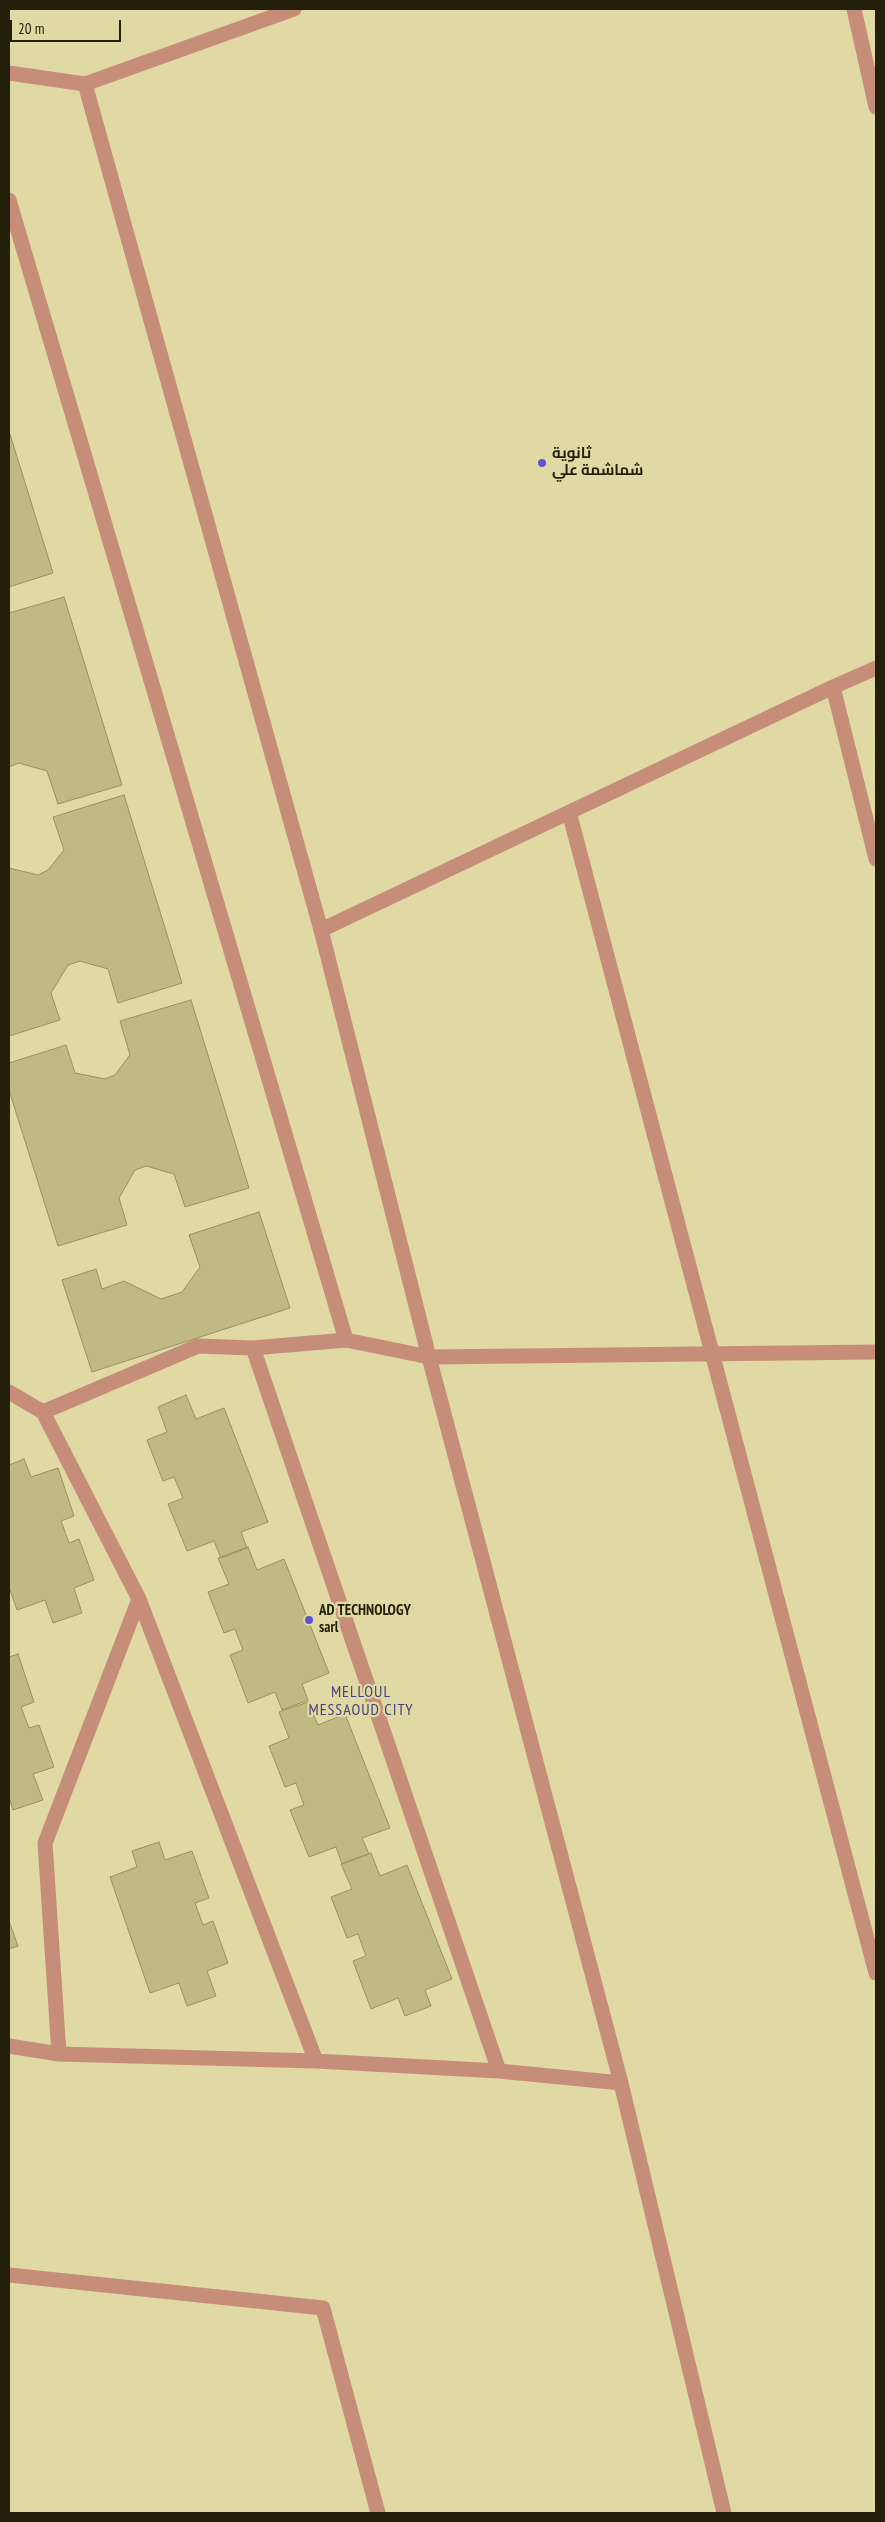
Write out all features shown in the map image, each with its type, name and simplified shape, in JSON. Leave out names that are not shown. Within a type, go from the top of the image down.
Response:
[{"type":"street","points":[[9,73],[85,84],[294,9]]},
{"type":"street","points":[[854,9],[876,107]]},
{"type":"street","points":[[85,84],[321,930],[429,1357],[621,2083],[724,2513]]},
{"type":"street","points":[[9,200],[346,1340]]},
{"type":"street","points":[[321,930],[876,668]]},
{"type":"street","points":[[833,688],[876,859]]},
{"type":"street","points":[[569,812],[876,1973]]},
{"type":"street","points":[[43,1412],[198,1346],[253,1348],[346,1340],[429,1357],[876,1352]]},
{"type":"street","points":[[253,1348],[499,2071]]},
{"type":"street","points":[[9,1392],[43,1412],[139,1599],[316,2061]]},
{"type":"street","points":[[60,2054],[45,1843],[139,1599]]},
{"type":"street","points":[[9,2046],[60,2054],[316,2061],[499,2071],[621,2083]]},
{"type":"street","points":[[9,2275],[323,2308],[378,2513]]},
{"type":"building","points":[[9,431],[53,573],[9,587]]},
{"type":"building","points":[[64,597],[122,785],[58,804],[47,771],[19,763],[9,767],[9,613]]},
{"type":"building","points":[[124,795],[182,983],[118,1003],[108,969],[80,961],[68,965],[51,993],[60,1020],[9,1036],[9,868],[38,875],[48,870],[64,850],[53,817]]},
{"type":"building","points":[[191,1000],[249,1188],[185,1207],[174,1174],[146,1166],[135,1170],[119,1198],[127,1225],[58,1246],[9,1090],[9,1063],[66,1045],[75,1073],[105,1079],[115,1075],[130,1055],[120,1021]]},
{"type":"building","points":[[259,1212],[290,1308],[92,1372],[62,1280],[96,1269],[102,1289],[124,1281],[161,1299],[182,1292],[200,1267],[189,1235]]},
{"type":"building","points":[[186,1395],[196,1419],[224,1408],[268,1522],[241,1532],[247,1548],[221,1558],[214,1541],[187,1551],[168,1504],[183,1498],[174,1477],[163,1481],[147,1440],[167,1432],[158,1407]]},
{"type":"building","points":[[24,1459],[31,1477],[58,1468],[74,1516],[61,1521],[69,1543],[79,1539],[94,1580],[74,1588],[82,1613],[53,1623],[45,1600],[17,1610],[9,1587],[9,1465]]},
{"type":"building","points":[[248,1547],[257,1570],[284,1559],[329,1673],[302,1684],[308,1700],[282,1710],[275,1692],[248,1703],[230,1655],[243,1650],[235,1629],[224,1633],[208,1592],[229,1584],[218,1558]]},
{"type":"building","points":[[18,1654],[34,1702],[21,1707],[29,1728],[39,1725],[54,1767],[33,1774],[43,1800],[13,1810],[9,1797],[9,1657]]},
{"type":"building","points":[[308,1702],[318,1725],[345,1714],[390,1828],[362,1838],[369,1854],[342,1864],[336,1847],[309,1857],[290,1810],[304,1805],[296,1783],[285,1787],[269,1746],[289,1738],[279,1712]]},
{"type":"building","points":[[159,1842],[165,1860],[192,1851],[209,1898],[195,1903],[203,1925],[213,1921],[228,1963],[207,1971],[216,1996],[187,2006],[179,1983],[150,1993],[110,1877],[137,1867],[132,1851]]},
{"type":"building","points":[[371,1853],[380,1876],[407,1865],[452,1979],[425,1990],[431,2006],[405,2016],[398,1998],[371,2009],[353,1961],[366,1956],[358,1934],[347,1938],[331,1897],[352,1889],[341,1864]]},
{"type":"building","points":[[9,1921],[18,1946],[9,1949]]},
{"type":"place","name":"ثانوية شماشمة علي","points":[[542,463]]},
{"type":"place","name":"AD TECHNOLOGY sarl","points":[[309,1620]]},
{"type":"district","name":"MELLOUL MESSAOUD CITY","points":[[361,1701]]}]
